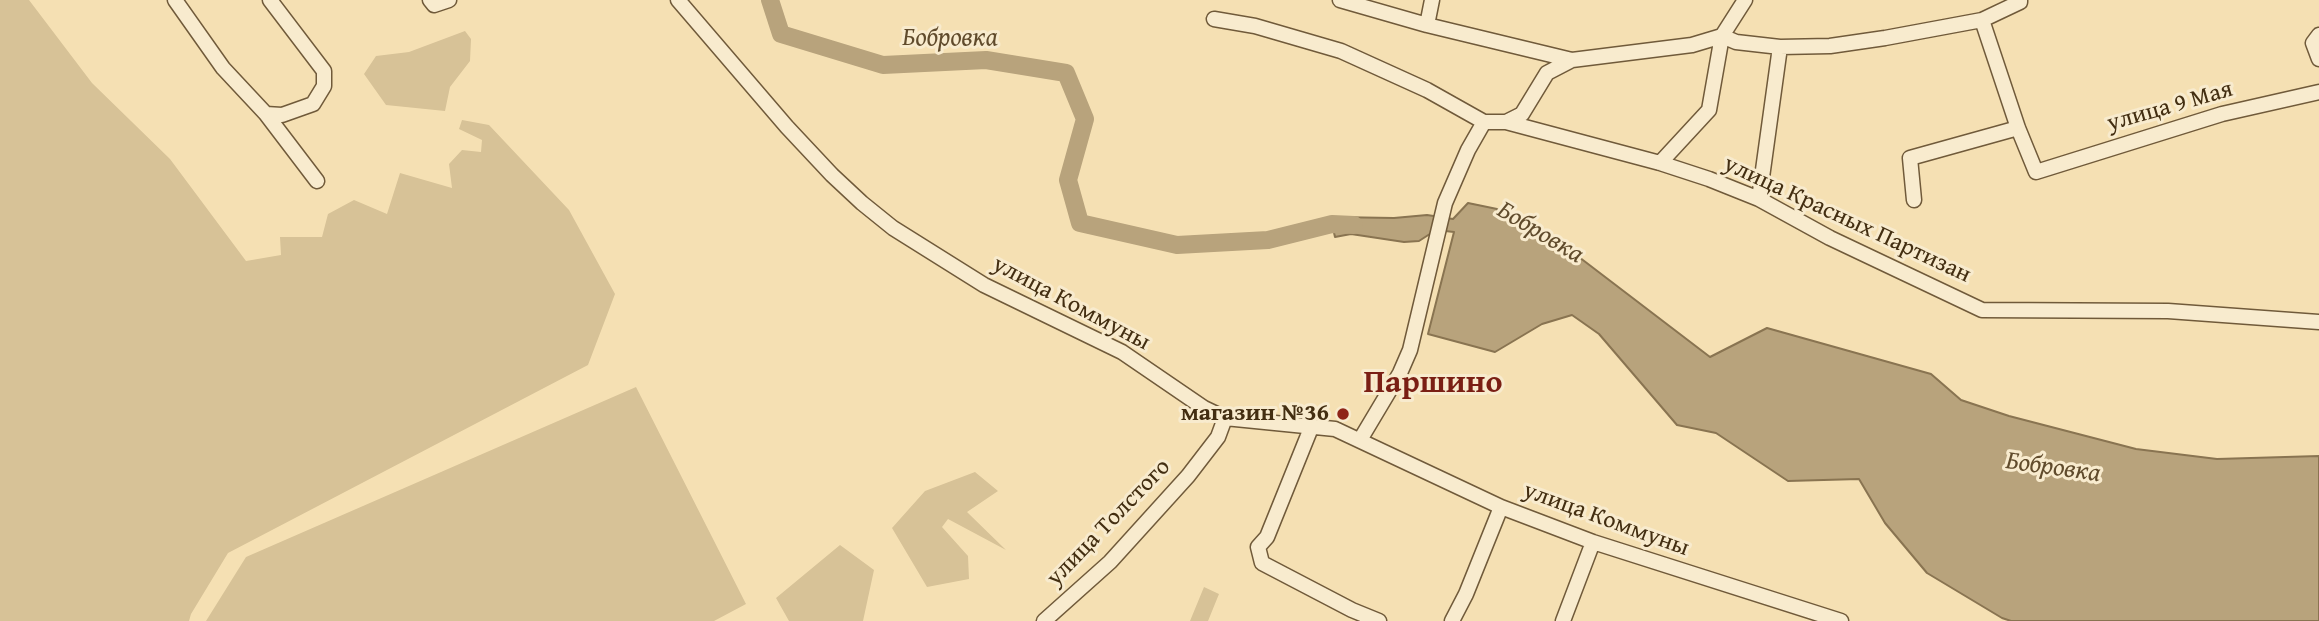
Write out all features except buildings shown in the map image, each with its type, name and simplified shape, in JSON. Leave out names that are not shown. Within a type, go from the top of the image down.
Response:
[{"type":"street","points":[[175,0],[223,68],[266,114],[317,181]]},
{"type":"street","points":[[266,114],[282,115],[313,104],[324,86],[324,71],[270,0]]},
{"type":"street","points":[[432,3],[449,0]]},
{"type":"street","name":"улица Коммуны","points":[[678,0],[823,165],[862,204],[893,228],[984,285],[1122,352],[1204,408],[1225,418],[1335,429],[1502,507],[1593,542],[1841,621]]},
{"type":"street","points":[[1340,0],[1427,25],[1572,60]]},
{"type":"street","points":[[1427,25],[1432,0]]},
{"type":"street","points":[[1660,163],[1709,110],[1722,36],[1745,0]]},
{"type":"street","points":[[1506,122],[1522,114],[1547,73],[1572,60],[1692,45],[1722,36],[1736,43],[1780,47],[1830,46],[1982,20],[2020,0]]},
{"type":"street","name":"улица Красных Партизан","points":[[1214,19],[1255,26],[1340,51],[1427,90],[1484,121],[1506,122],[1660,163],[1709,179],[1759,199],[1830,238],[1982,310],[2168,311],[2319,322]]},
{"type":"street","points":[[1914,200],[1910,159],[2018,128],[1982,20]]},
{"type":"street","points":[[2319,35],[2313,43],[2319,59]]},
{"type":"street","points":[[1759,199],[1780,47]]},
{"type":"street","name":"улица 9 Мая","points":[[2018,128],[2036,172],[2222,114],[2319,92]]},
{"type":"street","points":[[1360,440],[1400,373],[1410,350],[1445,203],[1484,121]]},
{"type":"street","name":"улица Толстого","points":[[1044,621],[1110,562],[1188,476],[1218,437],[1225,418]]},
{"type":"street","points":[[1311,428],[1267,537],[1258,547],[1262,563],[1352,610],[1379,621]]},
{"type":"street","points":[[1452,621],[1502,507]]},
{"type":"street","points":[[1563,621],[1593,542]]},
{"type":"shaded area","points":[[0,0],[29,0],[92,83],[170,159],[246,261],[281,255],[280,237],[322,237],[328,214],[354,200],[387,214],[400,173],[452,188],[449,164],[462,150],[481,152],[482,140],[459,129],[462,120],[489,125],[569,210],[615,294],[588,365],[228,553],[189,621],[0,621]]},
{"type":"shaded area","points":[[465,31],[471,39],[470,61],[450,87],[445,111],[386,105],[364,74],[376,56],[409,52]]},
{"type":"shaded area","points":[[636,387],[746,604],[714,621],[206,621],[246,557]]},
{"type":"shaded area","points":[[975,472],[998,491],[967,512],[1006,550],[948,519],[942,527],[968,556],[969,579],[927,587],[892,528],[925,491]]},
{"type":"shaded area","points":[[840,545],[874,570],[863,621],[789,621],[776,598]]},
{"type":"shaded area","points":[[1204,587],[1219,594],[1208,621],[1190,621]]},
{"type":"water","points":[[1468,203],[1497,209],[1575,254],[1710,357],[1767,328],[1931,374],[1961,400],[2009,416],[2136,449],[2217,459],[2319,456],[2319,621],[2011,621],[2002,618],[1927,573],[1885,523],[1859,479],[1788,481],[1716,433],[1677,425],[1599,334],[1572,315],[1542,324],[1495,352],[1428,334],[1454,232],[1436,230],[1419,241],[1404,242],[1351,234],[1335,237],[1332,224],[1332,217],[1394,218],[1427,215],[1453,219]]},
{"type":"waterway","name":"Бобровка","points":[[770,0],[781,34],[883,65],[986,60],[1066,73],[1085,119],[1068,180],[1080,223],[1177,245],[1268,240],[1332,224],[1354,225]]},
{"type":"place","name":"магазин №36","points":[[1343,414]]},
{"type":"district","name":"Паршино","points":[[1433,384]]}]
